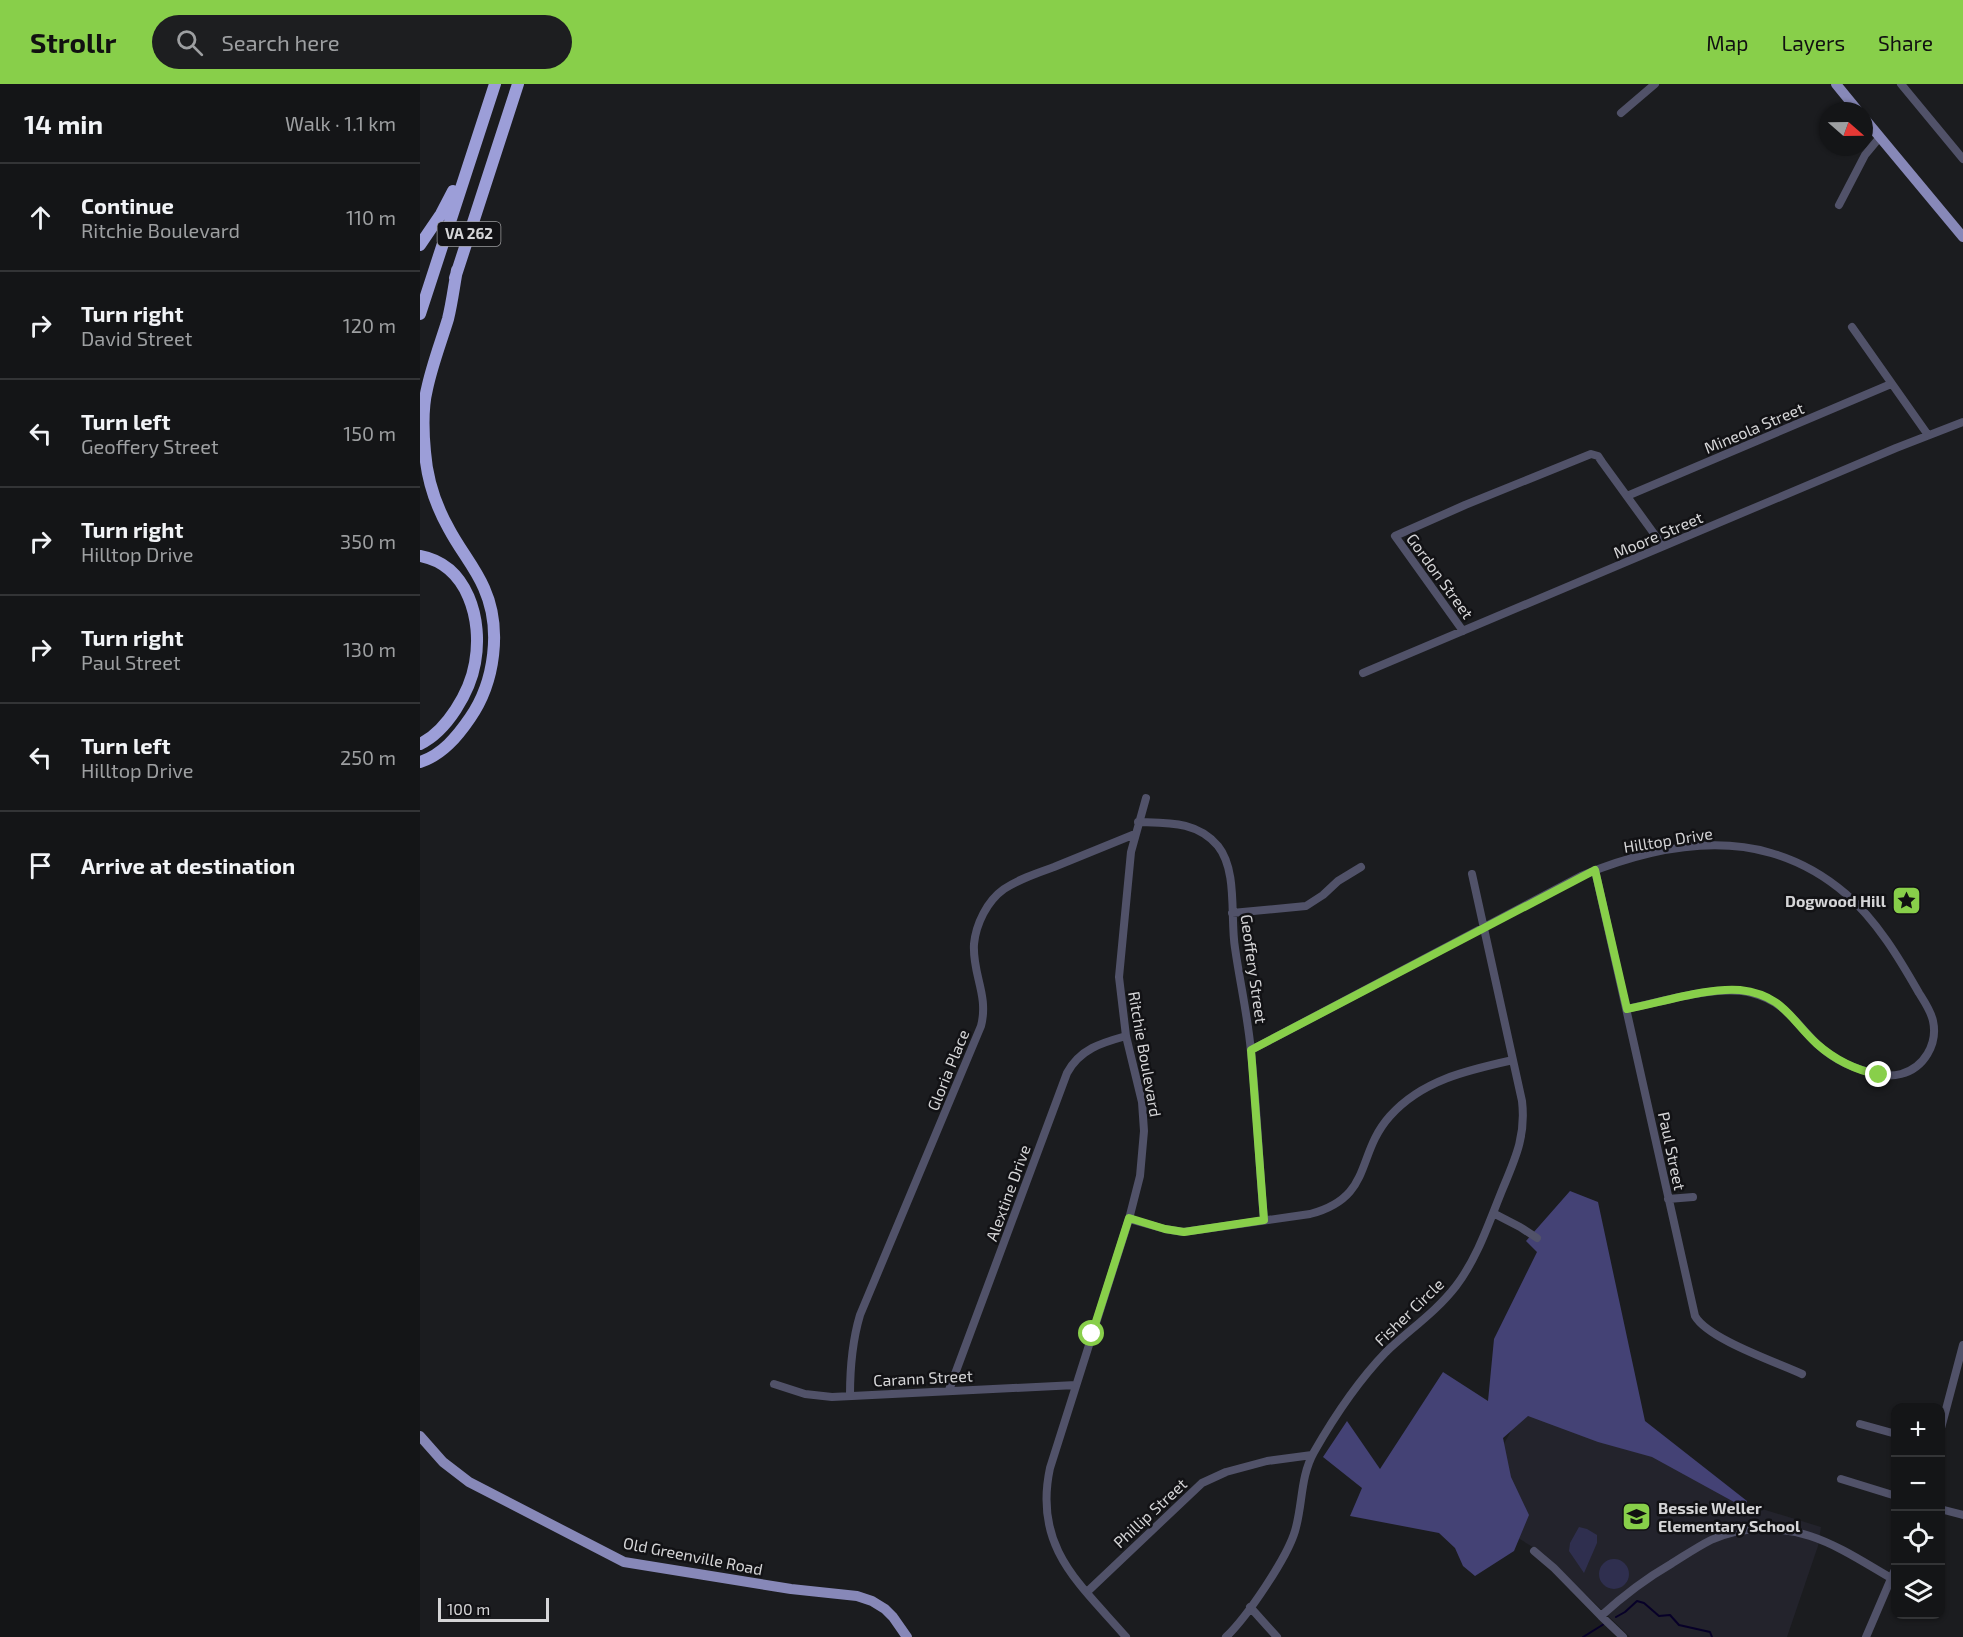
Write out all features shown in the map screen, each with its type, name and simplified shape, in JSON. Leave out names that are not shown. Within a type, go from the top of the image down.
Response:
[{"type":"highway","name":"VA 262","points":[[420,314],[495,84]]},
{"type":"highway","name":"VA 262","points":[[420,384],[518,84]]},
{"type":"highway","points":[[420,245],[453,193],[484,115]]},
{"type":"highway","points":[[420,762],[440,753],[465,726],[480,702],[492,661],[493,628],[487,597],[477,573],[449,529],[440,510],[428,473],[425,454],[424,408],[427,388],[448,316],[457,270]]},
{"type":"highway","points":[[420,556],[435,560],[454,572],[467,592],[475,619],[477,636],[475,663],[459,705],[431,739],[420,744]]},
{"type":"highway","points":[[420,738],[449,717]]},
{"type":"main road","points":[[1836,84],[1851,102]]},
{"type":"main road","points":[[1873,129],[1963,237]]},
{"type":"main road","name":"Old Greenville Road","points":[[420,1436],[443,1462],[462,1478],[624,1562],[729,1580],[863,1598],[885,1609],[907,1637]]},
{"type":"street","points":[[1621,113],[1655,84]]},
{"type":"street","points":[[1901,84],[1963,159]]},
{"type":"street","points":[[1839,205],[1865,155],[1880,137]]},
{"type":"street","points":[[1852,327],[1928,435]]},
{"type":"street","name":"Mineola Street","points":[[1627,496],[1891,384]]},
{"type":"street","name":"Moore Street","points":[[1363,673],[1963,422]]},
{"type":"street","name":"Gordon Street","points":[[1463,631],[1395,536],[1588,454],[1598,456],[1627,496]]},
{"type":"street","points":[[1627,496],[1663,546]]},
{"type":"street","name":"Ritchie Boulevard","points":[[1126,1637],[1068,1570],[1058,1552],[1050,1530],[1046,1510],[1046,1493],[1050,1468],[1129,1218],[1140,1176],[1144,1131],[1139,1086],[1126,1036],[1119,977],[1131,852],[1146,798]]},
{"type":"street","name":"Geoffery Street","points":[[1138,822],[1177,823],[1187,826],[1209,837],[1224,855],[1229,871],[1234,947],[1251,1050],[1264,1220]]},
{"type":"street","name":"Gloria Place","points":[[850,1395],[850,1359],[860,1315],[981,1026],[984,999],[974,952],[976,931],[983,914],[1004,889],[1135,834]]},
{"type":"street","name":"Hilltop Drive","points":[[1251,1050],[1595,870],[1655,853],[1713,845],[1761,850],[1802,865],[1838,887],[1867,915],[1907,972],[1932,1016],[1934,1032],[1930,1050],[1917,1066],[1901,1074],[1879,1075],[1856,1068],[1836,1058],[1817,1044],[1783,1007],[1754,993],[1724,990],[1627,1009]]},
{"type":"street","points":[[1232,913],[1306,906],[1323,896],[1338,881],[1360,867]]},
{"type":"street","name":"Paul Street","points":[[1595,870],[1692,1308],[1698,1321],[1717,1337],[1802,1374]]},
{"type":"street","name":"Fisher Circle","points":[[1226,1637],[1251,1607],[1292,1541],[1298,1520],[1303,1481],[1312,1455],[1371,1369],[1455,1287],[1476,1254],[1513,1164],[1522,1134],[1522,1107],[1514,1060],[1472,874]]},
{"type":"street","name":"Alextine Drive","points":[[950,1390],[1067,1072],[1075,1060],[1088,1049],[1102,1042],[1126,1036]]},
{"type":"street","points":[[1129,1218],[1184,1232],[1310,1214],[1336,1204],[1357,1183],[1370,1148],[1382,1127],[1409,1098],[1451,1076],[1514,1060]]},
{"type":"street","points":[[1668,1199],[1693,1197]]},
{"type":"street","points":[[1493,1213],[1537,1238]]},
{"type":"street","points":[[1945,1418],[1960,1367],[1963,1345]]},
{"type":"street","name":"Carann Street","points":[[774,1384],[814,1395],[1076,1385]]},
{"type":"street","points":[[1860,1424],[1891,1433]]},
{"type":"street","name":"Phillip Street","points":[[1087,1592],[1202,1483],[1226,1472],[1267,1461],[1312,1455]]},
{"type":"street","points":[[1841,1479],[1891,1494]]},
{"type":"street","points":[[1945,1510],[1963,1515]]},
{"type":"street","points":[[1601,1616],[1625,1593],[1709,1541],[1748,1530],[1785,1530],[1834,1546],[1891,1578],[1866,1637]]},
{"type":"street","points":[[1534,1551],[1623,1637]]},
{"type":"street","points":[[1251,1607],[1277,1637]]},
{"type":"shaded area","points":[[1570,1191],[1598,1202],[1645,1421],[1747,1501],[1745,1508],[1652,1457],[1598,1442],[1528,1416],[1503,1438],[1511,1477],[1529,1515],[1514,1551],[1475,1576],[1463,1566],[1455,1548],[1439,1533],[1350,1516],[1362,1488],[1323,1457],[1347,1421],[1380,1469],[1443,1372],[1488,1401],[1494,1339],[1537,1252],[1526,1241]]},
{"type":"shaded area","name":"Bessie Weller Elementary School","points":[[1527,1403],[1656,1454],[1749,1505],[1821,1527],[1818,1546],[1787,1637],[1630,1637],[1544,1554],[1468,1507]]},
{"type":"shaded area","points":[[1579,1527],[1597,1535],[1597,1543],[1584,1573],[1569,1551],[1570,1543]]},
{"type":"shaded area","points":[[1614,1559],[1625,1563],[1629,1574],[1625,1585],[1614,1589],[1603,1585],[1599,1574],[1603,1563]]},
{"type":"waterway","points":[[1616,1617],[1637,1601],[1644,1603],[1659,1616],[1670,1615],[1679,1625],[1710,1632],[1712,1637]]},
{"type":"waterway","points":[[1583,1637],[1604,1624]]},
{"type":"place","name":"Dogwood Hill","points":[[1907,901]]},
{"type":"place","name":"Bessie Weller Elementary School","points":[[1637,1517]]},
{"type":"route","points":[[1092,1334],[1129,1218],[1184,1232],[1264,1220],[1251,1050],[1595,870],[1627,1009],[1724,990],[1754,993],[1783,1007],[1817,1044],[1836,1058],[1856,1068],[1879,1075]]}]
